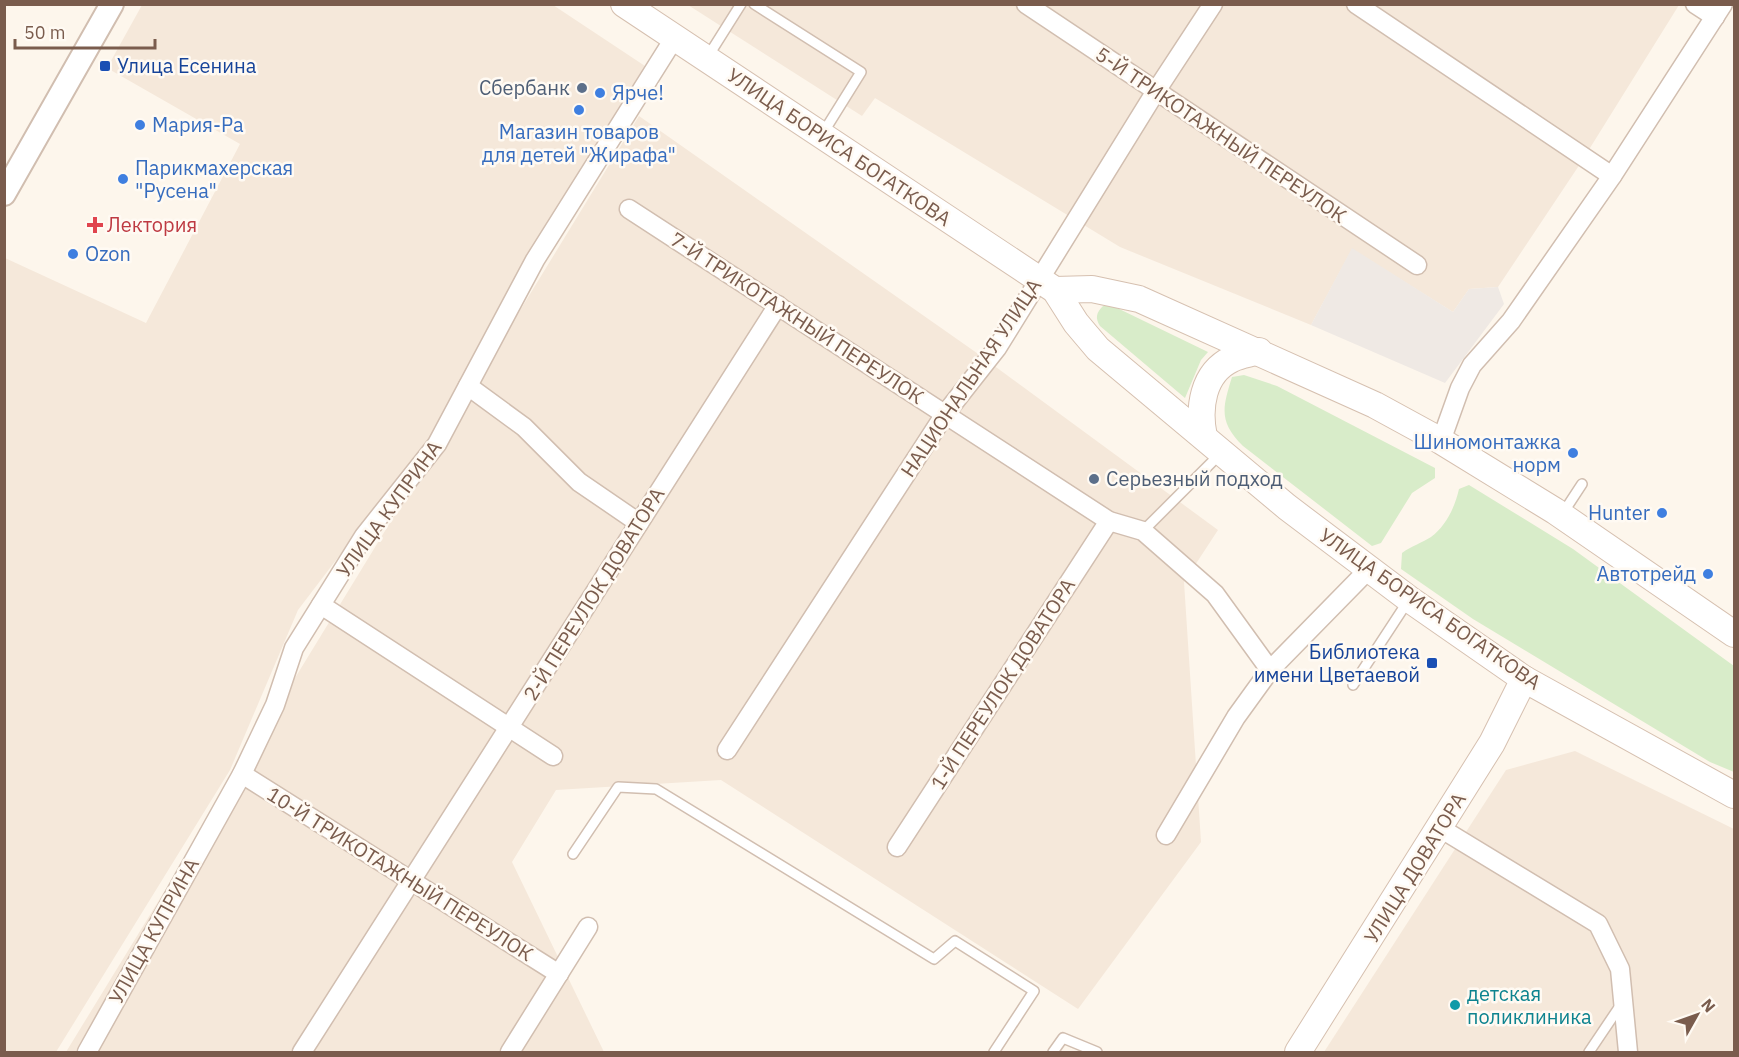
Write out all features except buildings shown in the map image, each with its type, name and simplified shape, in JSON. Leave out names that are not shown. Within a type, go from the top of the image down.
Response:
[{"type":"main road","name":"УЛИЦА БОРИСА БОГАТКОВА","points":[[624,4],[1046,285],[1098,349],[1287,507],[1409,599],[1524,679],[1734,795]]},
{"type":"main road","points":[[1046,285],[1092,289],[1140,299],[1375,405],[1441,441],[1562,515],[1734,634]]},
{"type":"main road","points":[[1213,444],[1199,415],[1204,393],[1213,373],[1231,359],[1259,351]]},
{"type":"main road","name":"УЛИЦА ДОВАТОРА","points":[[1298,1053],[1492,743],[1524,679]]},
{"type":"street","points":[[4,194],[112,4]]},
{"type":"street","name":"5-Й ТРИКОТАЖНЫЙ ПЕРЕУЛОК","points":[[1026,4],[1417,265]]},
{"type":"street","name":"НАЦИОНАЛЬНАЯ УЛИЦА","points":[[727,750],[945,414],[1046,285],[1156,91],[1213,4]]},
{"type":"street","points":[[1356,4],[1612,176]]},
{"type":"street","points":[[1441,441],[1460,388],[1472,365],[1511,321],[1612,176],[1719,11],[1695,4]]},
{"type":"street","name":"УЛИЦА КУПРИНА","points":[[87,1053],[242,774],[275,705],[294,648],[364,536],[437,444],[535,260],[675,37]]},
{"type":"street","name":"7-Й ТРИКОТАЖНЫЙ ПЕРЕУЛОК","points":[[629,209],[1109,521],[1143,531],[1215,594],[1270,669]]},
{"type":"street","name":"2-Й ПЕРЕУЛОК ДОВАТОРА","points":[[302,1053],[778,305]]},
{"type":"street","points":[[468,386],[524,427],[579,483],[639,523]]},
{"type":"street","name":"1-Й ПЕРЕУЛОК ДОВАТОРА","points":[[897,847],[1109,521]]},
{"type":"street","points":[[1166,836],[1236,717],[1270,669],[1369,569]]},
{"type":"street","points":[[321,605],[553,756]]},
{"type":"street","name":"10-Й ТРИКОТАЖНЫЙ ПЕРЕУЛОК","points":[[242,774],[559,974]]},
{"type":"street","points":[[1440,828],[1598,924],[1620,969],[1628,1053]]},
{"type":"street","points":[[510,1053],[588,927]]},
{"type":"lane","points":[[707,59],[741,4]]},
{"type":"lane","points":[[754,4],[861,72],[821,135]]},
{"type":"lane","points":[[1143,531],[1213,444]]},
{"type":"lane","points":[[1562,515],[1582,484]]},
{"type":"lane","points":[[1353,685],[1409,599]]},
{"type":"lane","points":[[573,854],[618,787],[656,789],[934,959],[955,941],[1034,991],[994,1053]]},
{"type":"lane","points":[[1589,1053],[1624,998]]},
{"type":"lane","points":[[1053,1053],[1063,1038],[1097,1053]]},
{"type":"shaded area","points":[[142,5],[553,5],[645,66],[429,438],[298,610],[230,770],[56,1052],[5,1052],[5,258],[146,323],[240,144],[107,68]]},
{"type":"shaded area","points":[[688,5],[1679,5],[1580,164],[1498,287],[1469,289],[1453,312],[1352,249],[1311,325],[1120,247],[875,98],[862,116]]},
{"type":"shaded area","points":[[639,116],[974,351],[1218,530],[1184,582],[1201,842],[1078,1009],[721,780],[556,790],[512,862],[604,1052],[66,1052]]},
{"type":"shaded area","points":[[1352,248],[1453,312],[1469,289],[1498,287],[1504,304],[1445,383],[1311,325]]},
{"type":"shaded area","points":[[1575,751],[1734,829],[1734,1052],[1324,1052],[1506,770]]},
{"type":"green space","points":[[1103,306],[1113,306],[1208,352],[1201,360],[1185,398],[1100,326],[1097,316]]},
{"type":"green space","points":[[1244,375],[1277,386],[1435,468],[1435,478],[1412,493],[1381,543],[1372,546],[1243,446],[1235,437],[1226,422],[1226,398],[1232,377]]},
{"type":"green space","points":[[1469,485],[1573,549],[1734,666],[1734,772],[1710,762],[1473,619],[1401,569],[1402,553],[1436,533],[1449,516],[1459,489]]},
{"type":"place","name":"Улица Есенина","points":[[105,66]]},
{"type":"place","name":"Сбербанк","points":[[582,88]]},
{"type":"place","name":"Ярче!","points":[[600,93]]},
{"type":"place","name":"Магазин товаров для детей \"Жирафа\"","points":[[579,110]]},
{"type":"place","name":"Мария-Ра","points":[[140,125]]},
{"type":"place","name":"Парикмахерская \"Русена\"","points":[[123,179]]},
{"type":"place","name":"Лектория","points":[[95,225]]},
{"type":"place","name":"Ozon","points":[[73,254]]},
{"type":"place","name":"Шиномонтажка норм","points":[[1573,453]]},
{"type":"place","name":"Серьезный подход","points":[[1094,479]]},
{"type":"place","name":"Hunter","points":[[1662,513]]},
{"type":"place","name":"Автотрейд","points":[[1708,574]]},
{"type":"place","name":"Библиотека имени Цветаевой","points":[[1432,663]]},
{"type":"place","name":"детская поликлиника","points":[[1455,1005]]}]
